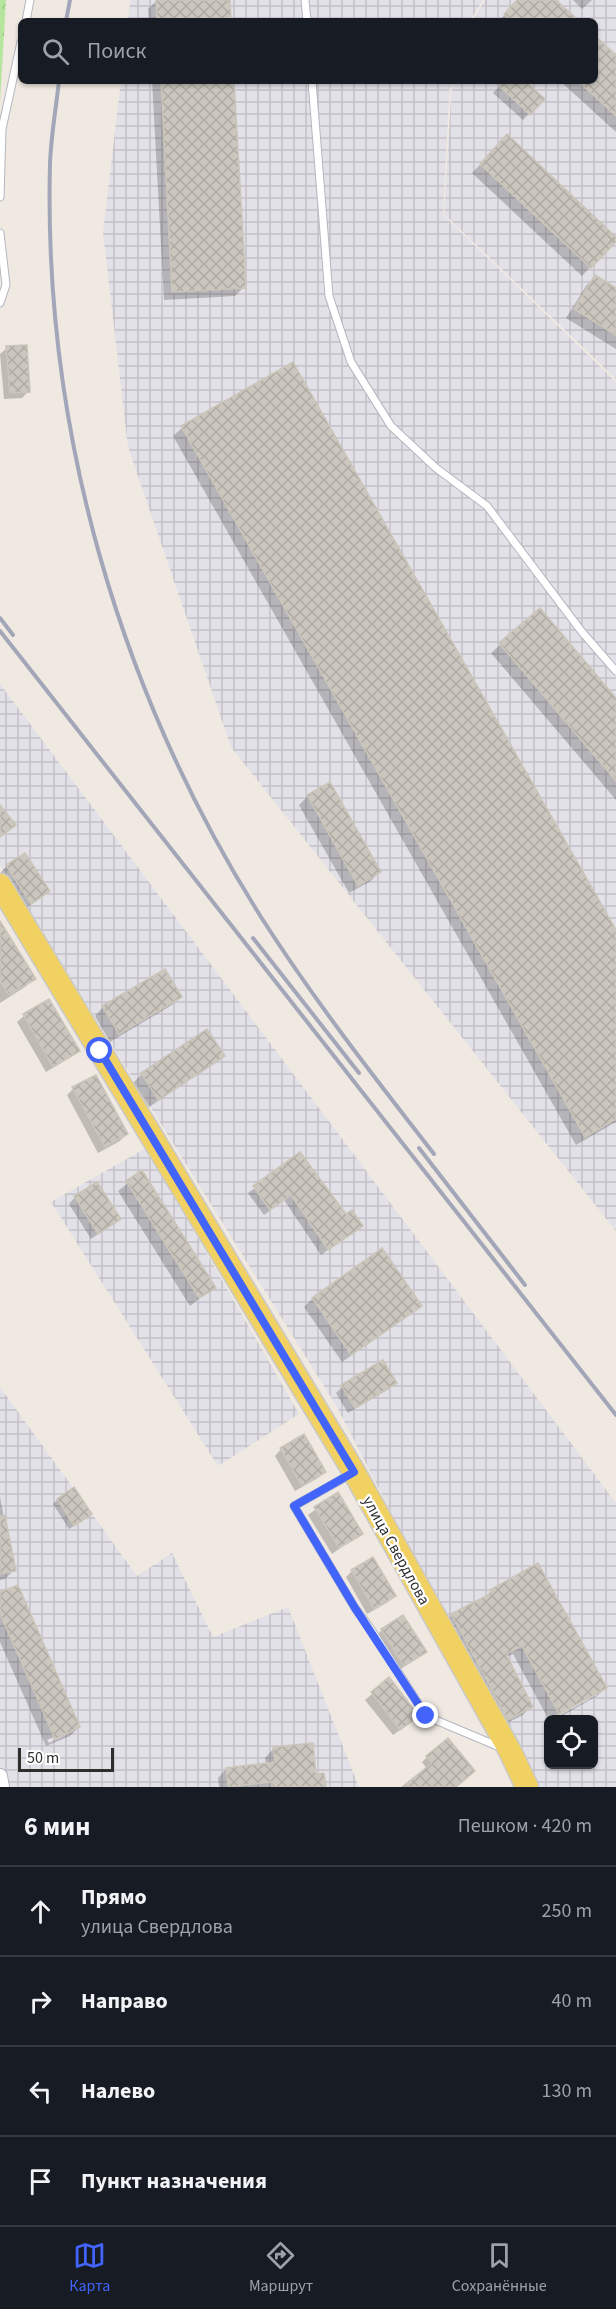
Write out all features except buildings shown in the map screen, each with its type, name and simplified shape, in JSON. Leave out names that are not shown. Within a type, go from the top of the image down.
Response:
[{"type":"main road","name":"улица Свердлова","points":[[0,885],[354,1472],[510,1751],[527,1787]]},
{"type":"street","points":[[0,1776],[2,1787]]},
{"type":"lane","points":[[27,18],[30,0]]},
{"type":"lane","points":[[306,0],[307,18]]},
{"type":"lane","points":[[0,197],[2,129],[18,56]]},
{"type":"lane","points":[[312,84],[328,296],[351,362],[391,426],[436,468],[487,506],[582,632],[616,670]]},
{"type":"lane","points":[[0,233],[6,285],[0,303]]},
{"type":"lane","points":[[354,1472],[294,1506],[355,1608],[426,1716],[510,1751]]},
{"type":"shaded area","points":[[130,0],[483,0],[472,18],[128,18]]},
{"type":"shaded area","points":[[485,0],[616,0],[616,379],[444,214],[452,84],[598,84],[598,18],[474,18]]},
{"type":"shaded area","points":[[121,84],[450,84],[443,215],[616,382],[616,1231],[231,747],[128,447],[103,232]]},
{"type":"shaded area","points":[[0,684],[616,1503],[616,1787],[532,1787],[337,1407],[0,865]]},
{"type":"shaded area","points":[[146,1148],[299,1414],[218,1466],[51,1202]]},
{"type":"shaded area","points":[[0,1387],[137,1576],[172,1553],[213,1637],[288,1607],[359,1787],[3,1787],[0,1768]]},
{"type":"green space","points":[[0,0],[6,0],[0,102]]},
{"type":"railway","points":[[67,18],[70,0]]},
{"type":"railway","points":[[59,84],[50,163],[51,263],[60,361],[76,459],[100,555],[130,650],[167,742],[211,831],[261,917],[323,1008],[434,1154]]},
{"type":"railway","points":[[0,618],[13,635]]},
{"type":"railway","points":[[0,631],[616,1415]]},
{"type":"railway","points":[[253,938],[359,1073]]},
{"type":"railway","points":[[419,1148],[525,1285]]},
{"type":"route","points":[[100,1051],[354,1472],[294,1506],[355,1608],[426,1716]]}]
